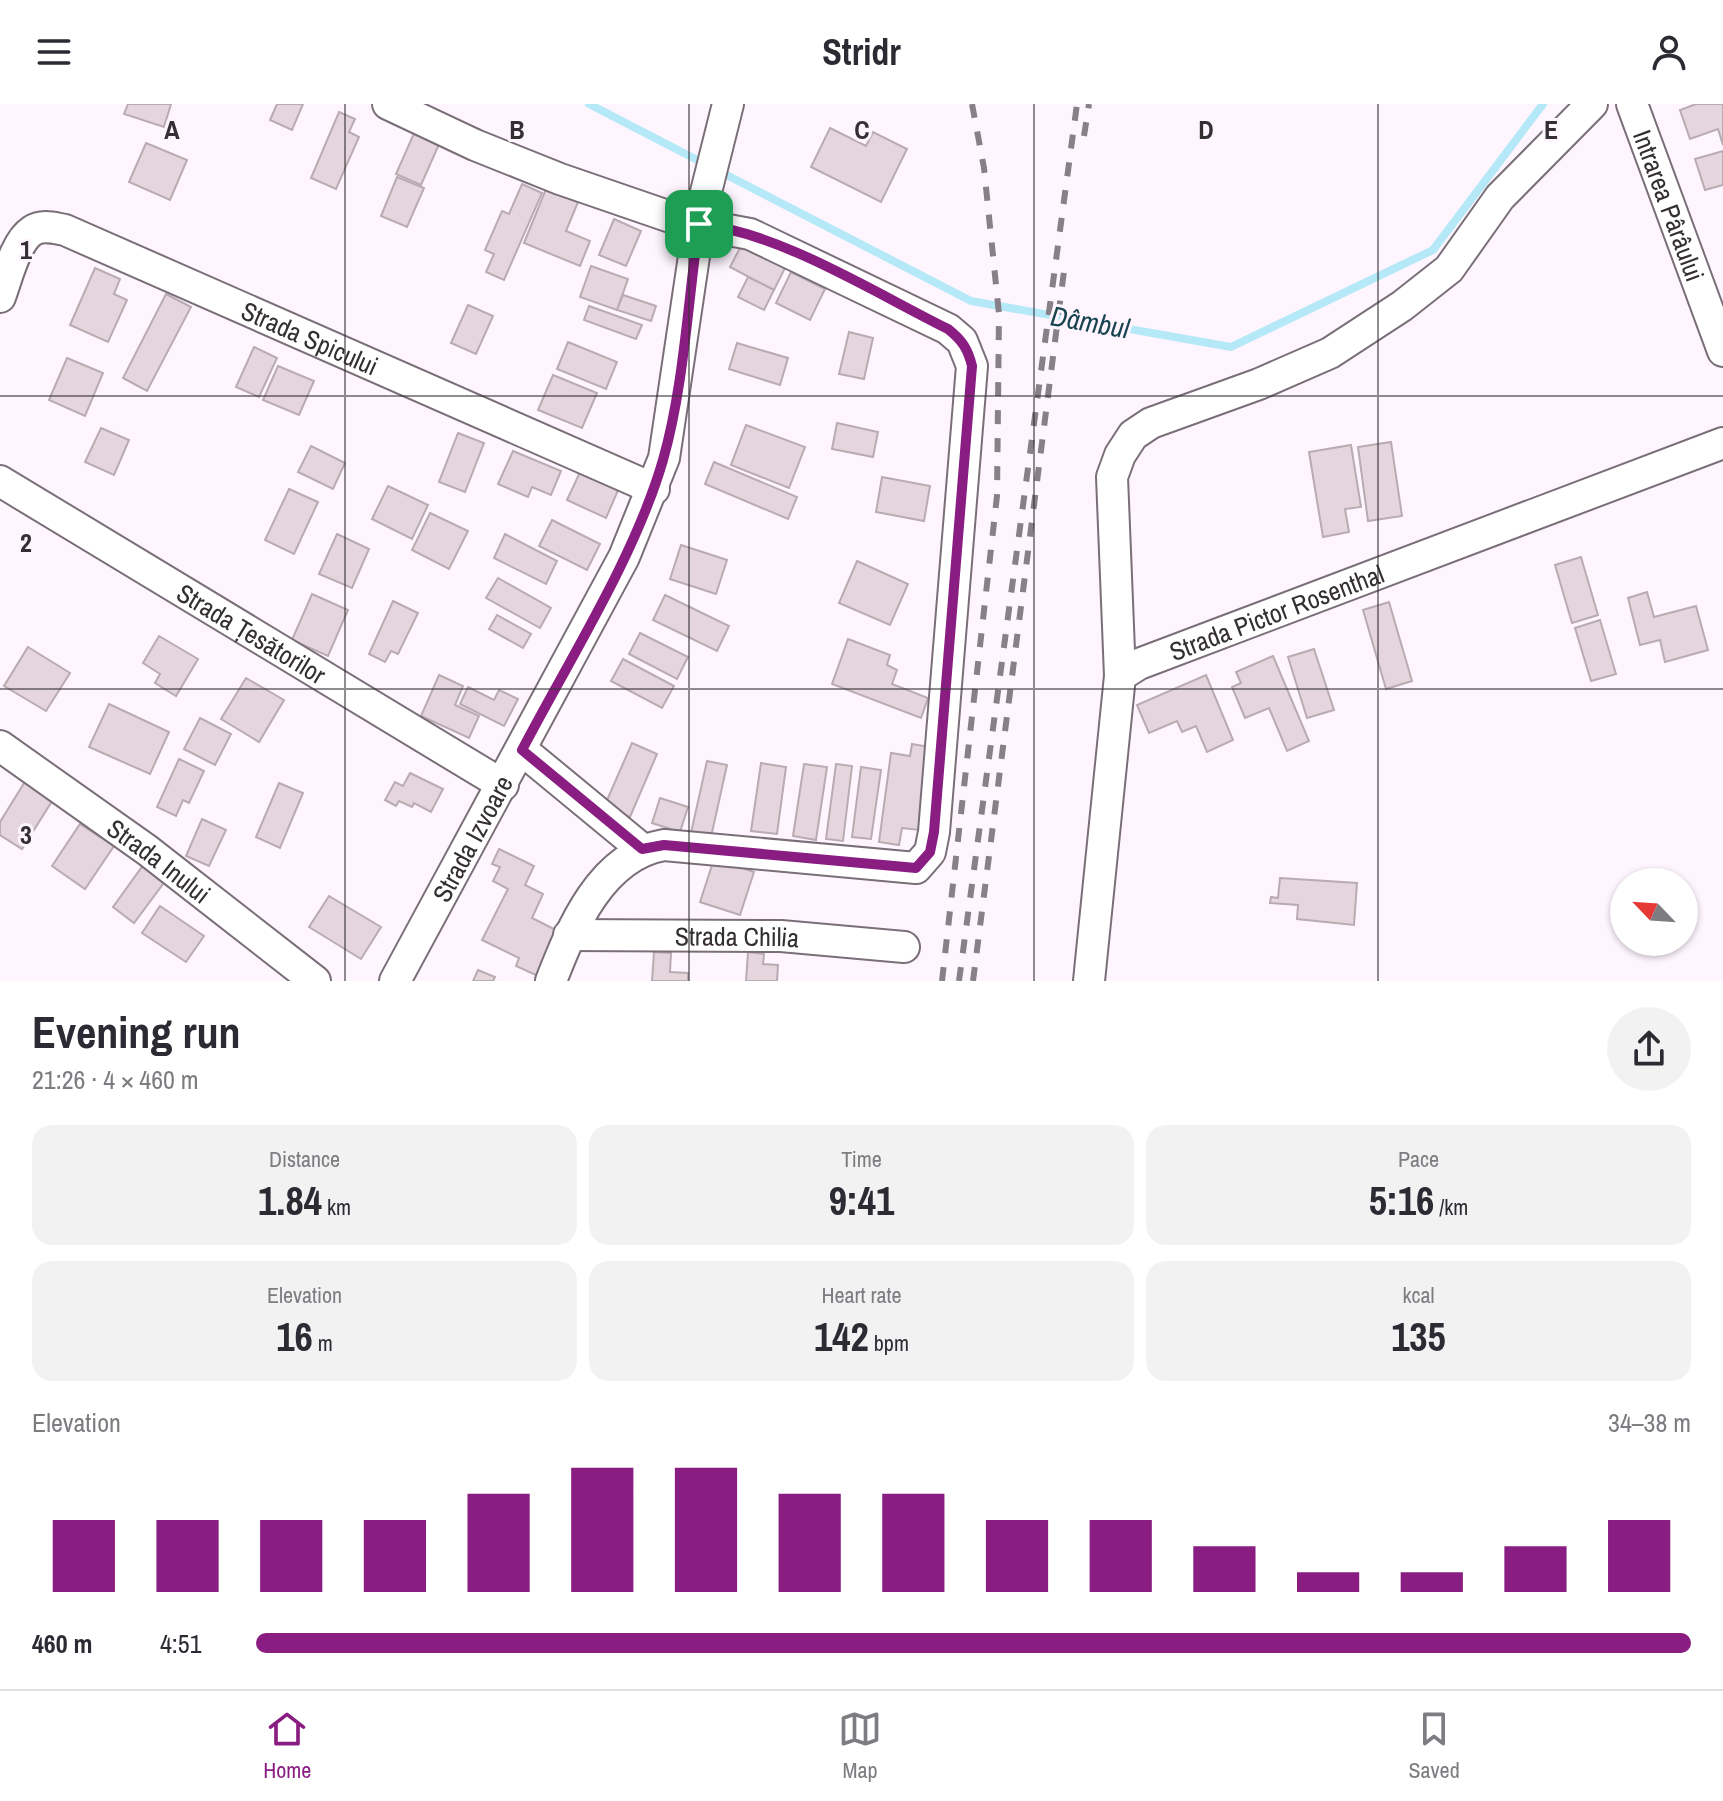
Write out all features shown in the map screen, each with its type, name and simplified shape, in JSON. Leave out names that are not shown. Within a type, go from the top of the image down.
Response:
[{"type":"street","points":[[388,104],[536,170],[735,228],[794,253],[948,329],[962,341],[972,366],[934,832],[926,861],[916,868],[664,845],[642,849],[622,862],[605,881],[569,935],[551,981]]},
{"type":"street","name":"Strada Izvoare","points":[[395,981],[624,557],[654,489],[671,428],[700,220],[728,104]]},
{"type":"street","points":[[1089,981],[1120,676],[1112,477],[1120,455],[1133,435],[1151,423],[1259,384],[1330,353],[1402,306],[1449,269],[1500,197],[1592,104]]},
{"type":"street","name":"Intrarea Pârâului","points":[[1632,104],[1723,351]]},
{"type":"street","name":"Strada Spicului","points":[[0,297],[22,243],[32,231],[46,227],[65,230],[654,489]]},
{"type":"street","name":"Strada Pictor Rosenthal","points":[[1120,676],[1139,664],[1723,443]]},
{"type":"street","name":"Strada Țesătorilor","points":[[0,481],[503,785]]},
{"type":"street","name":"Strada Inului","points":[[0,746],[147,850],[315,981]]},
{"type":"street","points":[[522,750],[642,849]]},
{"type":"street","name":"Strada Chilia","points":[[569,935],[781,936],[904,947]]},
{"type":"building","points":[[128,104],[171,104],[164,127],[124,114]]},
{"type":"building","points":[[277,104],[303,104],[292,130],[270,120]]},
{"type":"building","points":[[1696,104],[1723,104],[1723,145],[1718,129],[1690,139],[1680,110]]},
{"type":"building","points":[[339,112],[355,119],[349,132],[359,137],[336,189],[311,178]]},
{"type":"building","points":[[830,128],[866,146],[873,132],[907,149],[881,202],[811,167]]},
{"type":"building","points":[[415,131],[440,142],[421,185],[396,174]]},
{"type":"building","points":[[146,143],[187,160],[170,200],[129,182]]},
{"type":"building","points":[[1723,151],[1723,185],[1705,190],[1695,159]]},
{"type":"building","points":[[397,177],[424,188],[407,227],[381,216]]},
{"type":"building","points":[[522,184],[542,193],[504,280],[486,272],[494,254],[485,250],[502,211],[509,214]]},
{"type":"building","points":[[546,189],[578,202],[566,231],[590,241],[580,266],[524,243]]},
{"type":"building","points":[[614,219],[641,231],[626,266],[599,255]]},
{"type":"building","points":[[742,244],[786,266],[774,290],[730,267]]},
{"type":"building","points":[[591,266],[628,279],[617,310],[580,297]]},
{"type":"building","points":[[95,268],[120,279],[114,294],[127,300],[108,342],[70,325]]},
{"type":"building","points":[[791,272],[825,289],[810,320],[776,303]]},
{"type":"building","points":[[748,277],[774,290],[764,310],[738,297]]},
{"type":"building","points":[[166,294],[191,307],[147,391],[123,378]]},
{"type":"building","points":[[623,295],[656,306],[651,321],[617,310]]},
{"type":"building","points":[[468,305],[493,316],[476,354],[451,343]]},
{"type":"building","points":[[589,306],[642,325],[636,339],[584,320]]},
{"type":"building","points":[[849,332],[873,338],[864,379],[839,374]]},
{"type":"building","points":[[568,342],[617,362],[606,389],[557,369]]},
{"type":"building","points":[[737,343],[788,358],[780,385],[729,369]]},
{"type":"building","points":[[254,347],[277,358],[259,397],[236,387]]},
{"type":"building","points":[[67,358],[103,373],[85,416],[49,400]]},
{"type":"building","points":[[278,366],[314,381],[299,415],[263,400]]},
{"type":"building","points":[[553,375],[597,393],[582,428],[538,410]]},
{"type":"building","points":[[837,423],[878,432],[873,457],[832,449]]},
{"type":"building","points":[[746,425],[805,447],[789,488],[731,465]]},
{"type":"building","points":[[101,428],[129,440],[114,475],[85,462]]},
{"type":"building","points":[[458,433],[484,443],[465,492],[439,482]]},
{"type":"building","points":[[1391,442],[1402,516],[1368,521],[1358,447]]},
{"type":"building","points":[[1351,445],[1361,507],[1345,509],[1349,532],[1323,537],[1309,452]]},
{"type":"building","points":[[311,446],[345,463],[333,489],[298,472]]},
{"type":"building","points":[[513,451],[561,471],[551,495],[532,487],[528,497],[498,484]]},
{"type":"building","points":[[714,462],[797,497],[788,519],[705,484]]},
{"type":"building","points":[[581,470],[619,488],[606,518],[567,500]]},
{"type":"building","points":[[882,477],[930,486],[924,521],[876,512]]},
{"type":"building","points":[[388,486],[428,505],[412,539],[372,519]]},
{"type":"building","points":[[289,489],[318,502],[294,554],[265,540]]},
{"type":"building","points":[[430,513],[468,531],[449,569],[412,550]]},
{"type":"building","points":[[552,520],[600,544],[587,570],[539,546]]},
{"type":"building","points":[[337,534],[369,549],[352,588],[319,574]]},
{"type":"building","points":[[505,534],[557,561],[546,584],[494,558]]},
{"type":"building","points":[[681,545],[727,560],[716,594],[670,579]]},
{"type":"building","points":[[1581,557],[1598,615],[1572,623],[1555,565]]},
{"type":"building","points":[[857,561],[908,584],[890,625],[839,603]]},
{"type":"building","points":[[498,578],[551,608],[540,628],[486,598]]},
{"type":"building","points":[[1647,592],[1654,617],[1696,606],[1708,650],[1665,662],[1660,640],[1640,645],[1628,598]]},
{"type":"building","points":[[312,594],[348,610],[328,656],[292,640]]},
{"type":"building","points":[[665,595],[729,626],[717,651],[653,620]]},
{"type":"building","points":[[393,601],[418,613],[398,654],[391,651],[385,662],[369,654]]},
{"type":"building","points":[[1389,602],[1412,681],[1386,689],[1363,610]]},
{"type":"building","points":[[497,615],[531,634],[523,648],[489,629]]},
{"type":"building","points":[[1600,620],[1616,674],[1591,681],[1575,628]]},
{"type":"building","points":[[640,633],[688,657],[677,679],[629,654]]},
{"type":"building","points":[[159,636],[198,659],[176,696],[155,683],[160,674],[143,663]]},
{"type":"building","points":[[848,639],[890,655],[887,665],[897,670],[892,684],[928,698],[921,718],[832,684]]},
{"type":"building","points":[[28,647],[70,673],[46,711],[4,686]]},
{"type":"building","points":[[1314,649],[1334,710],[1307,718],[1288,657]]},
{"type":"building","points":[[1273,656],[1309,741],[1287,751],[1269,708],[1245,718],[1232,687],[1241,683],[1236,672]]},
{"type":"building","points":[[623,659],[674,686],[662,708],[611,681]]},
{"type":"building","points":[[439,675],[463,686],[455,705],[479,716],[469,738],[421,716]]},
{"type":"building","points":[[1206,675],[1233,740],[1207,752],[1196,726],[1182,732],[1177,721],[1149,733],[1137,705]]},
{"type":"building","points":[[246,678],[284,700],[259,742],[221,719]]},
{"type":"building","points":[[468,687],[494,700],[499,690],[518,699],[504,726],[460,704]]},
{"type":"building","points":[[109,704],[169,732],[150,774],[89,747]]},
{"type":"building","points":[[200,718],[231,734],[215,765],[184,749]]},
{"type":"building","points":[[632,743],[657,754],[630,817],[604,807]]},
{"type":"building","points":[[912,744],[930,747],[919,830],[902,828],[899,845],[879,842],[891,753],[910,756]]},
{"type":"building","points":[[179,759],[204,771],[189,803],[183,800],[176,816],[157,807]]},
{"type":"building","points":[[707,761],[727,765],[711,837],[691,833]]},
{"type":"building","points":[[761,763],[786,767],[777,834],[751,831]]},
{"type":"building","points":[[804,764],[827,767],[816,840],[793,836]]},
{"type":"building","points":[[836,764],[852,766],[843,841],[826,839]]},
{"type":"building","points":[[861,767],[881,770],[871,839],[852,837]]},
{"type":"building","points":[[410,773],[443,789],[431,812],[414,803],[412,807],[399,801],[396,806],[385,800],[395,782],[403,786]]},
{"type":"building","points":[[26,780],[54,798],[22,849],[0,835],[0,822]]},
{"type":"building","points":[[279,783],[303,793],[280,848],[256,837]]},
{"type":"building","points":[[660,798],[688,807],[680,832],[652,823]]},
{"type":"building","points":[[202,819],[226,830],[209,866],[186,856]]},
{"type":"building","points":[[80,824],[114,846],[85,889],[52,866]]},
{"type":"building","points":[[499,849],[534,866],[525,885],[543,894],[532,918],[560,932],[538,976],[516,966],[519,958],[482,940],[508,889],[493,881],[500,867],[492,864]]},
{"type":"building","points":[[714,859],[754,872],[740,915],[700,902]]},
{"type":"building","points":[[144,864],[166,880],[134,923],[113,907]]},
{"type":"building","points":[[1280,878],[1357,883],[1354,925],[1297,919],[1298,905],[1270,903],[1271,897],[1278,898]]},
{"type":"building","points":[[329,896],[381,927],[361,959],[309,927]]},
{"type":"building","points":[[160,906],[204,936],[186,962],[142,933]]},
{"type":"building","points":[[654,952],[671,953],[670,972],[688,973],[688,981],[652,981]]},
{"type":"building","points":[[748,952],[764,954],[763,964],[778,965],[777,981],[746,981]]},
{"type":"building","points":[[478,970],[495,977],[493,981],[473,981]]},
{"type":"waterway","name":"Dâmbul","points":[[589,104],[705,164]]},
{"type":"waterway","name":"Dâmbul","points":[[717,170],[971,301],[1231,347],[1433,250],[1543,104]]},
{"type":"railway","points":[[942,981],[997,496],[999,314],[984,168],[972,104]]},
{"type":"railway","points":[[959,981],[1077,104]]},
{"type":"railway","points":[[1084,136],[1089,104]]},
{"type":"railway","points":[[973,981],[1064,271]]},
{"type":"route","points":[[699,224],[735,228],[794,253],[948,329],[962,341],[969,354],[972,366],[934,832],[926,861],[916,868],[664,845],[642,849],[522,750],[624,557],[654,489],[671,428],[699,224]]}]
